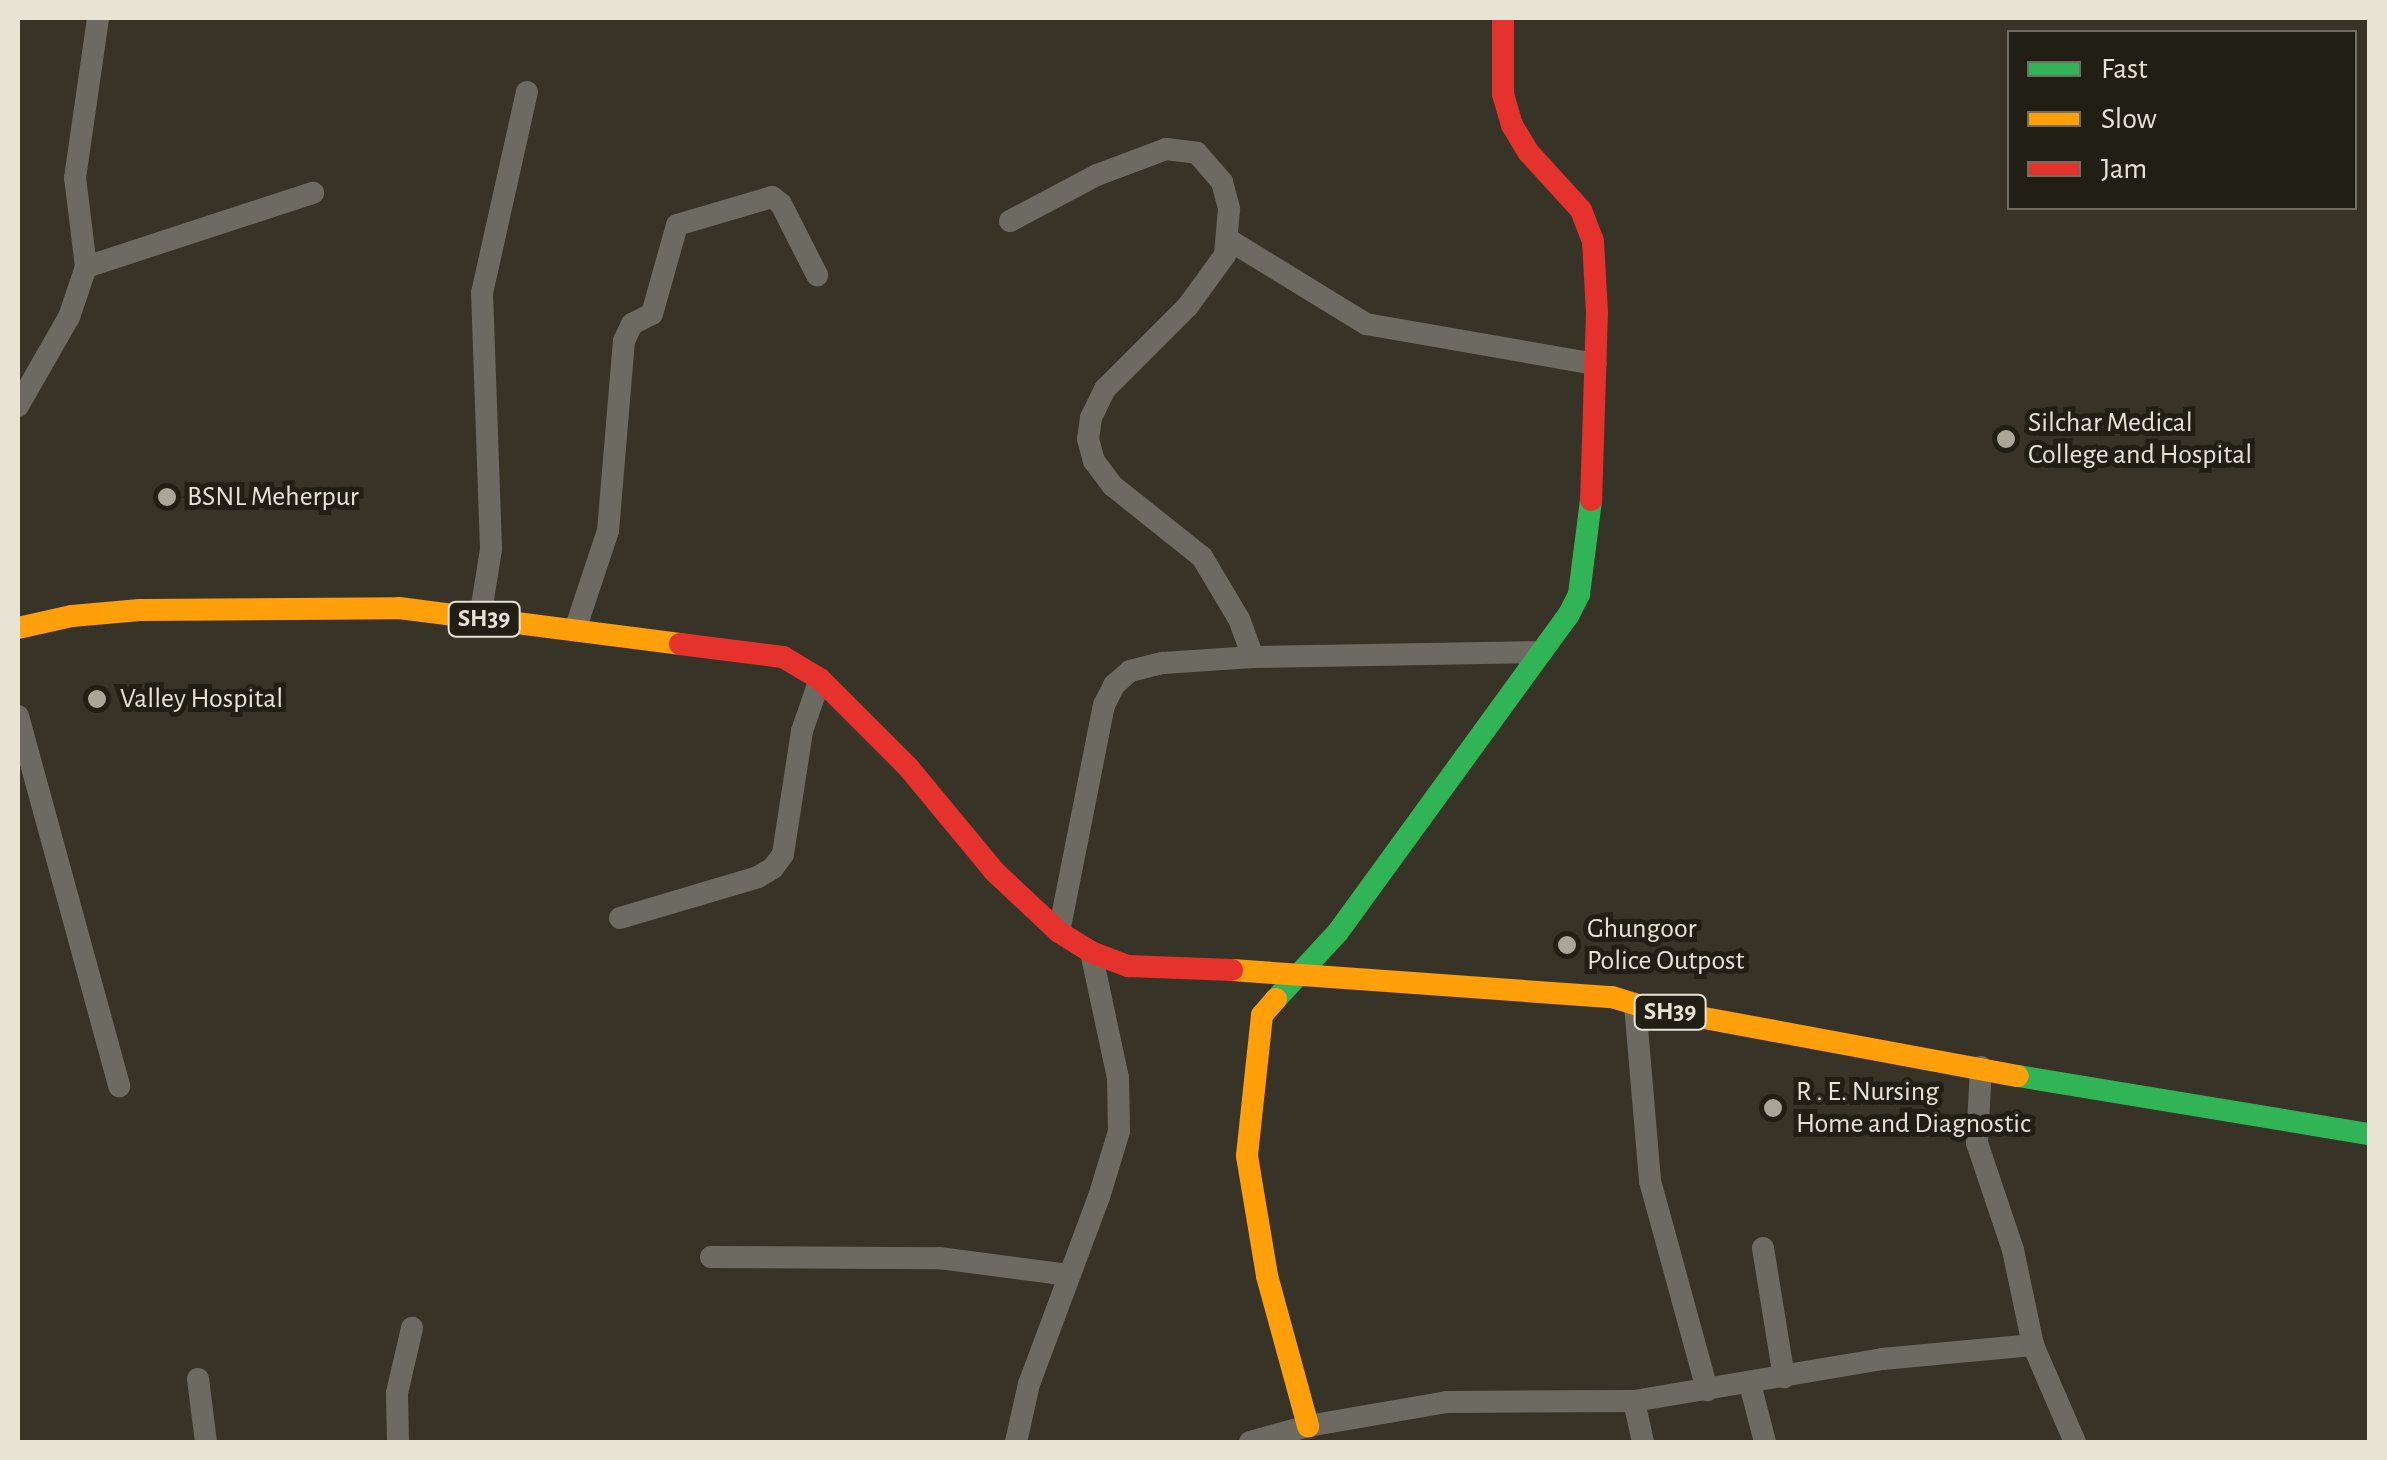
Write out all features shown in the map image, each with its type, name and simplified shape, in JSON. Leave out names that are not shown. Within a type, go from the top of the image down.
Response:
[{"type":"main road","points":[[1308,1426],[1267,1276],[1247,1156],[1262,1015],[1304,973],[1383,873],[1574,605],[1586,571],[1596,364],[1595,262],[1590,227],[1581,210],[1529,154],[1512,125],[1503,94],[1502,18]]},
{"type":"main road","name":"SH39","points":[[18,628],[72,616],[140,610],[399,608],[783,657],[820,679],[908,767],[995,872],[1059,932],[1091,952],[1128,966],[1304,973],[1612,997],[1634,1005],[2165,1103],[2370,1134]]},
{"type":"street","points":[[18,406],[68,317],[86,267],[75,178],[98,18]]},
{"type":"street","points":[[480,618],[491,549],[482,293],[527,92]]},
{"type":"street","points":[[1010,221],[1130,161],[1166,148],[1184,148],[1209,161],[1222,182],[1229,209],[1229,240],[1210,280],[1106,389],[1091,418],[1088,440],[1094,461],[1113,486],[1202,557],[1239,619],[1253,657]]},
{"type":"street","points":[[86,267],[314,193]]},
{"type":"street","points":[[575,630],[608,531],[624,341],[632,324],[652,314],[677,226],[772,197],[780,204],[817,275]]},
{"type":"street","points":[[1229,240],[1366,324],[1596,364]]},
{"type":"street","points":[[1059,932],[1091,763],[1114,686],[1144,666],[1253,657],[1542,652]]},
{"type":"street","points":[[620,918],[758,877],[773,868],[783,854],[802,731],[820,679]]},
{"type":"street","points":[[18,716],[119,1086]]},
{"type":"street","points":[[1016,1442],[1029,1384],[1099,1198],[1119,1131],[1118,1078],[1091,952]]},
{"type":"street","points":[[1634,1005],[1650,1181],[1707,1390]]},
{"type":"street","points":[[1981,1066],[1977,1143],[2013,1250],[2033,1344],[2075,1442]]},
{"type":"street","points":[[1763,1248],[1784,1377]]},
{"type":"street","points":[[711,1257],[939,1258],[1068,1274]]},
{"type":"street","points":[[398,1442],[397,1393],[412,1328]]},
{"type":"street","points":[[1250,1442],[1308,1426],[1479,1399],[1634,1401],[1882,1360],[2033,1344]]},
{"type":"street","points":[[198,1379],[206,1442]]},
{"type":"street","points":[[1750,1384],[1765,1442]]},
{"type":"street","points":[[1634,1401],[1643,1442]]},
{"type":"traffic: fast","points":[[1276,999],[1338,932],[1568,616],[1579,594],[1591,500]]},
{"type":"traffic: fast","points":[[2018,1076],[2370,1134]]},
{"type":"traffic: slow","points":[[18,628],[72,616],[140,610],[399,608],[680,644]]},
{"type":"traffic: slow","points":[[1232,970],[1612,997],[1645,1007],[2018,1076]]},
{"type":"traffic: slow","points":[[1276,999],[1262,1015],[1247,1156],[1267,1276],[1308,1426]]},
{"type":"traffic: jam","points":[[1503,18],[1503,94],[1512,125],[1529,153],[1581,210],[1593,241],[1597,312],[1591,500]]},
{"type":"traffic: jam","points":[[680,644],[783,657],[820,679],[908,767],[995,872],[1059,932],[1091,952],[1128,966],[1232,970]]},
{"type":"place","name":"Silchar Medical College and Hospital","points":[[2006,439]]},
{"type":"place","name":"BSNL Meherpur","points":[[167,497]]},
{"type":"place","name":"Valley Hospital","points":[[97,699]]},
{"type":"place","name":"Ghungoor Police Outpost","points":[[1567,945]]},
{"type":"place","name":"R . E. Nursing Home and Diagnostic","points":[[1773,1108]]}]
